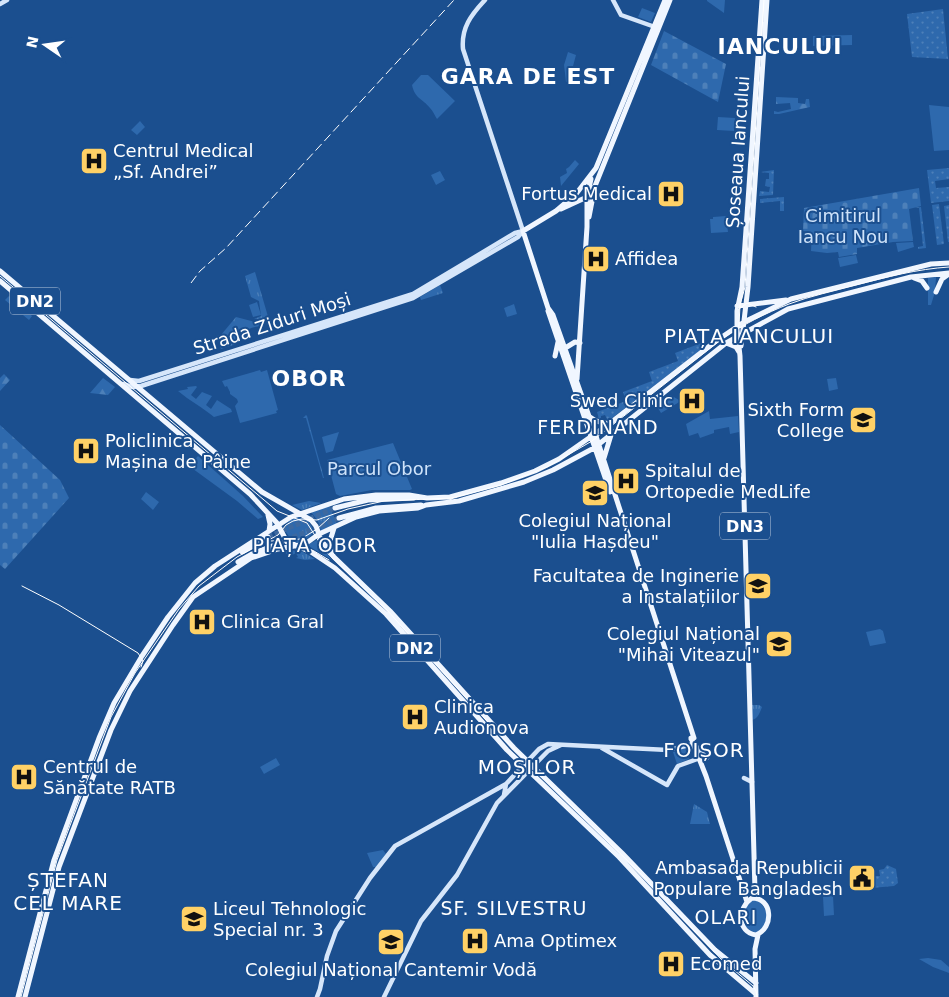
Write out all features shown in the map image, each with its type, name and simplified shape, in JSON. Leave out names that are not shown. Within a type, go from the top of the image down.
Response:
[{"type":"main road","points":[[0,4],[7,0]]},
{"type":"main road","points":[[485,0],[469,19],[464,29],[462,43],[466,62],[548,308],[549,316],[590,417],[593,435]]},
{"type":"main road","points":[[612,0],[622,15],[656,28]]},
{"type":"main road","points":[[586,227],[596,186],[665,0]]},
{"type":"main road","points":[[576,382],[577,343],[589,184],[656,28],[670,0]]},
{"type":"main road","name":"Șoseaua Iancului","points":[[737,306],[742,287],[762,0]]},
{"type":"main road","name":"Șoseaua Iancului","points":[[745,304],[767,0]]},
{"type":"main road","points":[[556,211],[576,194],[593,174]]},
{"type":"main road","points":[[413,296],[522,229],[587,197],[596,186]]},
{"type":"main road","points":[[570,206],[581,207],[585,211],[586,217]]},
{"type":"main road","points":[[737,306],[791,299],[914,268],[949,263]]},
{"type":"main road","name":"DN2","points":[[0,271],[262,492],[279,503],[307,516],[313,522],[318,535],[332,554],[390,611],[525,763]]},
{"type":"main road","points":[[339,518],[376,508],[452,503],[508,487],[543,474],[597,446],[726,343],[794,306],[911,277],[949,273]]},
{"type":"main road","points":[[936,292],[942,279],[949,273]]},
{"type":"main road","points":[[911,277],[920,280],[927,288]]},
{"type":"main road","name":"DN2","points":[[0,281],[239,484],[265,510],[278,526],[285,540],[311,552],[335,568],[386,614],[477,717],[646,877],[715,950],[756,983],[756,996]]},
{"type":"main road","name":"Strada Ziduri Moși","points":[[136,385],[150,383],[413,296]]},
{"type":"main road","name":"Strada Ziduri Moși","points":[[136,385],[413,296]]},
{"type":"main road","points":[[747,296],[753,304]]},
{"type":"main road","points":[[335,508],[368,500],[458,495],[528,474],[559,458],[609,424],[716,341],[744,322],[791,299]]},
{"type":"main road","name":"DN3","points":[[745,304],[744,322],[740,334],[740,356],[755,891],[752,899],[768,910],[769,920],[765,929],[756,935]]},
{"type":"main road","name":"DN3","points":[[737,306],[737,327],[740,334]]},
{"type":"main road","points":[[560,340],[577,343]]},
{"type":"main road","points":[[560,340],[553,356],[564,362]]},
{"type":"main road","points":[[563,349],[577,343]]},
{"type":"main road","points":[[726,343],[737,348],[740,356]]},
{"type":"main road","points":[[563,349],[564,362],[597,446],[744,892],[752,899],[741,911],[741,919],[744,928],[756,935],[756,983]]},
{"type":"main road","points":[[146,394],[145,388],[150,383]]},
{"type":"main road","points":[[122,384],[136,385],[138,397]]},
{"type":"main road","points":[[590,417],[599,422],[609,424]]},
{"type":"main road","points":[[613,432],[601,460],[602,469],[624,531]]},
{"type":"main road","points":[[579,457],[588,455],[601,460]]},
{"type":"main road","points":[[18,997],[54,860],[103,728],[119,694],[141,657],[168,617],[195,583],[215,566],[269,534],[291,517],[344,499],[366,495],[402,495],[427,498]]},
{"type":"main road","points":[[193,598],[247,560],[278,549],[308,542],[334,527],[367,514],[386,510],[418,508],[426,505]]},
{"type":"main road","points":[[265,510],[270,521],[269,534]]},
{"type":"main road","points":[[332,554],[330,540],[334,527]]},
{"type":"main road","points":[[25,997],[59,867],[113,725],[130,691],[176,620],[193,598],[232,565],[272,546]]},
{"type":"main road","points":[[317,997],[325,960],[336,931],[366,884],[398,844],[506,784],[546,744],[668,750],[693,741]]},
{"type":"main road","points":[[599,746],[667,785],[676,768],[681,764],[700,758],[707,758],[693,741]]},
{"type":"main road","points":[[384,997],[424,916],[457,875],[494,808],[503,796],[550,749],[561,745]]},
{"type":"main road","points":[[619,756],[618,752],[621,747]]},
{"type":"main road","name":"DN2","points":[[531,768],[642,880],[710,955],[756,996]]},
{"type":"main road","points":[[744,778],[752,782]]},
{"type":"main road","points":[[506,784],[511,789]]},
{"type":"main road","points":[[503,796],[506,784]]},
{"type":"main road","points":[[496,789],[502,791],[503,796]]},
{"type":"main road","points":[[744,974],[750,975],[755,972]]},
{"type":"green space","points":[[725,0],[724,13],[707,1]]},
{"type":"green space","points":[[642,8],[655,13],[651,22],[638,17]]},
{"type":"green space","points":[[943,9],[948,59],[912,57],[907,14]]},
{"type":"green space","points":[[664,31],[726,64],[718,102],[651,65]]},
{"type":"green space","points":[[852,35],[852,45],[813,46],[813,36]]},
{"type":"green space","points":[[568,52],[576,55],[569,81],[566,82],[564,65]]},
{"type":"green space","points":[[421,75],[428,75],[455,101],[437,119],[431,109],[413,90],[412,85]]},
{"type":"green space","points":[[776,97],[798,98],[798,103],[805,104],[806,99],[809,99],[810,107],[774,114],[774,111],[791,109],[790,103],[776,104]]},
{"type":"green space","points":[[929,105],[949,107],[949,150],[934,151]]},
{"type":"green space","points":[[718,117],[735,118],[734,131],[717,130]]},
{"type":"green space","points":[[140,121],[145,127],[137,135],[131,130]]},
{"type":"green space","points":[[575,160],[579,164],[561,186],[560,177],[567,173],[566,169]]},
{"type":"green space","points":[[949,168],[949,179],[935,181],[936,188],[949,187],[949,201],[931,203],[927,170]]},
{"type":"green space","points":[[774,170],[773,195],[759,196],[760,191],[769,192],[770,187],[765,186],[766,179],[769,179],[769,173],[761,172]]},
{"type":"green space","points":[[440,171],[445,180],[436,185],[431,175]]},
{"type":"green space","name":"Cimitirul Iancu Nou","points":[[919,188],[921,206],[909,209],[913,241],[857,248],[857,254],[839,257],[838,252],[811,251],[812,233],[803,231],[804,208]]},
{"type":"green space","points":[[784,197],[784,211],[780,211],[780,201],[760,203],[760,199]]},
{"type":"green space","points":[[939,204],[944,244],[937,245],[932,205]]},
{"type":"green space","points":[[949,205],[949,242],[948,242],[944,206]]},
{"type":"green space","points":[[921,207],[926,248],[918,249],[918,247],[923,246],[919,208],[914,208]]},
{"type":"green space","points":[[726,216],[728,232],[711,233],[710,219]]},
{"type":"green space","points":[[913,242],[914,247],[898,252],[896,243]]},
{"type":"green space","points":[[856,255],[858,263],[840,267],[838,258]]},
{"type":"green space","points":[[255,272],[269,320],[254,319],[261,316],[259,301],[251,297],[245,276]]},
{"type":"green space","points":[[936,277],[935,292],[931,305],[928,305],[928,278]]},
{"type":"green space","points":[[440,285],[443,293],[421,300],[420,297]]},
{"type":"green space","points":[[9,296],[32,316],[29,320],[5,300]]},
{"type":"green space","points":[[257,302],[261,315],[253,317],[249,305]]},
{"type":"green space","points":[[514,304],[517,314],[507,317],[504,308]]},
{"type":"green space","points":[[236,317],[259,323],[262,326],[251,328],[245,338],[221,349],[217,336],[221,335]]},
{"type":"green space","points":[[704,342],[706,346],[608,421],[605,415],[599,419],[597,412],[626,401],[623,392],[652,381],[649,372],[678,361],[675,353]]},
{"type":"green space","points":[[260,370],[261,372],[267,370],[278,410],[276,411],[277,413],[240,423],[235,406],[238,402],[237,399],[230,394],[227,386],[225,387],[222,381]]},
{"type":"green space","points":[[4,374],[10,380],[0,391],[0,378]]},
{"type":"green space","points":[[103,378],[115,387],[108,395],[90,393]]},
{"type":"green space","points":[[836,378],[838,389],[829,391],[827,379]]},
{"type":"green space","points":[[196,386],[191,395],[196,399],[202,392],[212,396],[206,405],[211,409],[217,400],[231,409],[232,412],[214,417],[178,391]]},
{"type":"green space","points":[[670,395],[681,401],[661,413],[656,405]]},
{"type":"green space","points":[[709,411],[710,419],[738,416],[739,432],[730,434],[729,427],[714,430],[714,433],[700,438],[698,433],[689,436],[686,424]]},
{"type":"green space","points":[[306,415],[324,478],[306,418],[303,418]]},
{"type":"green space","points":[[0,425],[60,480],[69,498],[5,569],[0,565]]},
{"type":"green space","points":[[339,432],[333,451],[326,453],[322,437]]},
{"type":"green space","name":"Parcul Obor","points":[[393,443],[412,489],[372,490],[340,496],[336,494],[327,460]]},
{"type":"green space","points":[[198,456],[243,496],[263,517],[258,519],[189,466]]},
{"type":"green space","points":[[146,492],[159,502],[153,510],[141,499]]},
{"type":"green space","points":[[309,501],[321,503],[302,510],[292,505]]},
{"type":"green space","points":[[329,505],[337,524],[321,531],[318,521],[311,512]]},
{"type":"green space","points":[[297,517],[307,520],[312,527],[313,533],[307,539],[296,543],[284,529],[290,520]]},
{"type":"green space","points":[[317,540],[332,560],[307,545]]},
{"type":"green space","points":[[291,550],[303,552],[315,559],[305,560],[296,558],[298,557],[296,553],[290,556],[284,552]]},
{"type":"green space","points":[[880,629],[883,631],[886,643],[870,646],[866,632]]},
{"type":"green space","points":[[752,705],[762,707],[757,717],[752,720]]},
{"type":"green space","points":[[685,748],[689,759],[677,764],[673,752]]},
{"type":"green space","points":[[276,758],[280,765],[264,774],[260,767]]},
{"type":"green space","points":[[694,804],[707,812],[710,824],[690,824]]},
{"type":"green space","points":[[383,850],[386,854],[376,867],[373,867],[367,853]]},
{"type":"green space","points":[[887,865],[896,869],[898,883],[894,886],[871,888],[871,876],[880,876],[879,870],[884,869]]},
{"type":"green space","points":[[833,896],[834,915],[824,916],[823,897]]},
{"type":"green space","points":[[750,900],[757,900],[764,908],[767,916],[765,924],[758,933],[747,928],[743,920],[743,915]]},
{"type":"green space","points":[[919,959],[941,960],[949,967],[949,973]]},
{"type":"tunnel","points":[[268,537],[335,508]]},
{"type":"tunnel","points":[[272,546],[339,518]]},
{"type":"tram line","points":[[737,329],[740,305],[745,287],[764,0]]},
{"type":"tram line","points":[[21,997],[57,860],[111,717],[135,673],[179,609],[199,586],[237,557],[278,535],[286,525],[293,521],[302,519],[317,520],[348,509],[384,501],[452,498],[501,485],[547,467],[592,441],[722,339],[763,315],[797,301],[891,276],[949,267]]},
{"type":"tram line","points":[[0,276],[277,511],[307,523],[325,551],[387,610],[495,730],[645,878],[721,959],[753,986],[757,997]]},
{"type":"tram line","points":[[739,309],[747,303],[756,307]]},
{"type":"tram line","points":[[271,541],[301,539],[317,529],[329,518]]},
{"type":"tram line","points":[[291,541],[329,560]]},
{"type":"tram line","points":[[22,586],[59,605],[138,653],[143,661],[141,667]]},
{"type":"railway","points":[[191,283],[200,271],[226,248],[454,0]]},
{"type":"place","name":"Centrul Medical „Sf. Andrei”","points":[[94,161]]},
{"type":"place","name":"Fortus Medical","points":[[671,194]]},
{"type":"place","name":"Affidea","points":[[596,259]]},
{"type":"place","name":"Swed Clinic","points":[[692,401]]},
{"type":"place","name":"Sixth Form College","points":[[863,420]]},
{"type":"place","name":"Policlinica Mașina de Pâine","points":[[86,451]]},
{"type":"place","name":"Spitalul de Ortopedie MedLife","points":[[626,481]]},
{"type":"place","name":"Colegiul Național \"Iulia Hașdeu\"","points":[[595,493]]},
{"type":"place","name":"Facultatea de Inginerie a Instalațiilor","points":[[758,586]]},
{"type":"place","name":"Clinica Gral","points":[[202,622]]},
{"type":"place","name":"Colegiul Național \"Mihai Viteazul\"","points":[[779,644]]},
{"type":"place","name":"Clinica Audionova","points":[[415,717]]},
{"type":"place","name":"Centrul de Sănătate RATB","points":[[24,777]]},
{"type":"place","name":"Ambasada Republicii Populare Bangladesh","points":[[862,878]]},
{"type":"place","name":"Liceul Tehnologic Special nr. 3","points":[[194,919]]},
{"type":"place","name":"Ama Optimex","points":[[475,941]]},
{"type":"place","name":"Colegiul Național Cantemir Vodă","points":[[391,942]]},
{"type":"place","name":"Ecomed","points":[[671,964]]},
{"type":"district","name":"IANCULUI","points":[[780,46]]},
{"type":"district","name":"GARA DE EST","points":[[528,76]]},
{"type":"district","name":"PIAȚA IANCULUI","points":[[749,336]]},
{"type":"district","name":"OBOR","points":[[309,378]]},
{"type":"district","name":"FERDINAND","points":[[598,427]]},
{"type":"district","name":"PIAȚA OBOR","points":[[315,545]]},
{"type":"district","name":"FOIȘOR","points":[[704,750]]},
{"type":"district","name":"MOȘILOR","points":[[527,767]]},
{"type":"district","name":"ȘTEFAN CEL MARE","points":[[68,892]]},
{"type":"district","name":"SF. SILVESTRU","points":[[514,908]]},
{"type":"district","name":"OLARI","points":[[726,917]]}]
